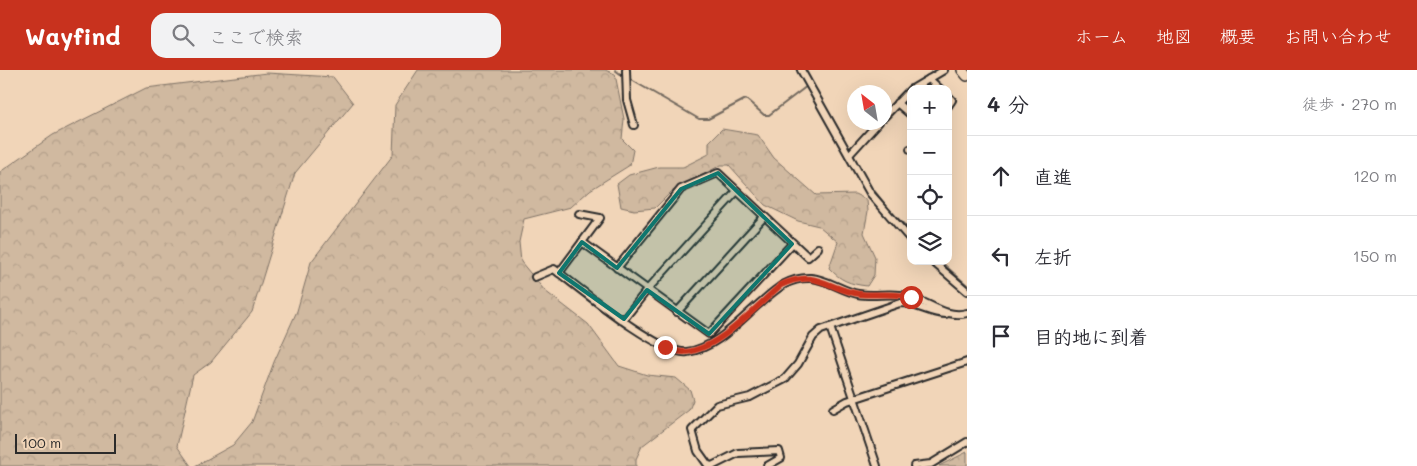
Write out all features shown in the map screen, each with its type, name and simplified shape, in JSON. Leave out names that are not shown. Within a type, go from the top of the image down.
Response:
[{"type":"street","points":[[626,70],[626,95],[634,125]]},
{"type":"street","points":[[801,70],[870,192],[907,235]]},
{"type":"street","points":[[918,85],[944,70]]},
{"type":"street","points":[[962,70],[967,76]]},
{"type":"street","points":[[929,79],[936,85]]},
{"type":"street","points":[[892,108],[907,93]]},
{"type":"street","points":[[897,103],[907,112]]},
{"type":"street","points":[[849,155],[872,130]]},
{"type":"street","points":[[617,268],[681,189],[718,173],[808,257],[818,248]]},
{"type":"street","points":[[624,320],[647,290],[737,191]]},
{"type":"street","points":[[559,273],[600,218],[579,214]]},
{"type":"street","points":[[677,312],[764,216]]},
{"type":"street","points":[[582,242],[709,334],[792,244]]},
{"type":"street","points":[[937,265],[967,291]]},
{"type":"street","points":[[535,277],[554,269],[657,344],[680,352],[688,352],[715,342],[781,285],[790,281],[809,278],[860,294],[908,296],[956,316],[967,313]]},
{"type":"street","points":[[768,466],[781,458],[779,451],[738,453],[712,466],[708,465],[698,451],[692,430],[717,405],[750,397],[784,379],[798,364],[812,338],[821,330],[900,303],[907,303],[939,314],[950,314]]},
{"type":"street","points":[[830,327],[877,466]]},
{"type":"street","points":[[833,409],[854,400],[967,362]]},
{"type":"street","points":[[914,466],[931,464],[967,442]]},
{"type":"highlighted area","points":[[718,173],[792,244],[709,334],[647,290],[624,319],[559,273],[582,242],[617,268],[681,189]]},
{"type":"green space","points":[[418,70],[605,70],[615,74],[624,119],[622,139],[633,150],[630,165],[590,190],[571,207],[524,219],[519,242],[521,262],[545,291],[588,324],[619,366],[647,375],[676,378],[690,390],[693,400],[689,410],[642,446],[636,459],[636,466],[195,466],[233,445],[252,422],[274,362],[297,311],[311,262],[393,155],[395,105]]},
{"type":"green space","points":[[267,73],[333,77],[353,103],[295,173],[252,312],[211,362],[193,375],[177,446],[191,466],[0,466],[0,172],[53,135],[146,88]]},
{"type":"green space","points":[[722,129],[758,135],[774,158],[816,195],[855,194],[867,200],[868,211],[864,233],[875,257],[874,275],[867,286],[846,281],[829,268],[838,242],[819,226],[798,221],[765,205],[729,165],[721,165],[671,192],[655,208],[634,210],[621,207],[617,184],[629,175],[659,167],[683,167],[709,154],[709,142]]},
{"type":"green space","points":[[967,452],[967,466],[939,466]]},
{"type":"waterway","points":[[615,70],[623,76]]},
{"type":"waterway","points":[[628,78],[699,119],[708,119],[746,99],[764,115],[769,115],[807,86]]},
{"type":"waterway","points":[[873,189],[892,213],[907,227]]},
{"type":"waterway","points":[[944,265],[967,285]]},
{"type":"route","points":[[665,347],[680,352],[688,352],[715,342],[781,285],[790,281],[809,278],[817,279],[846,291],[860,294],[888,294],[911,297]]}]
